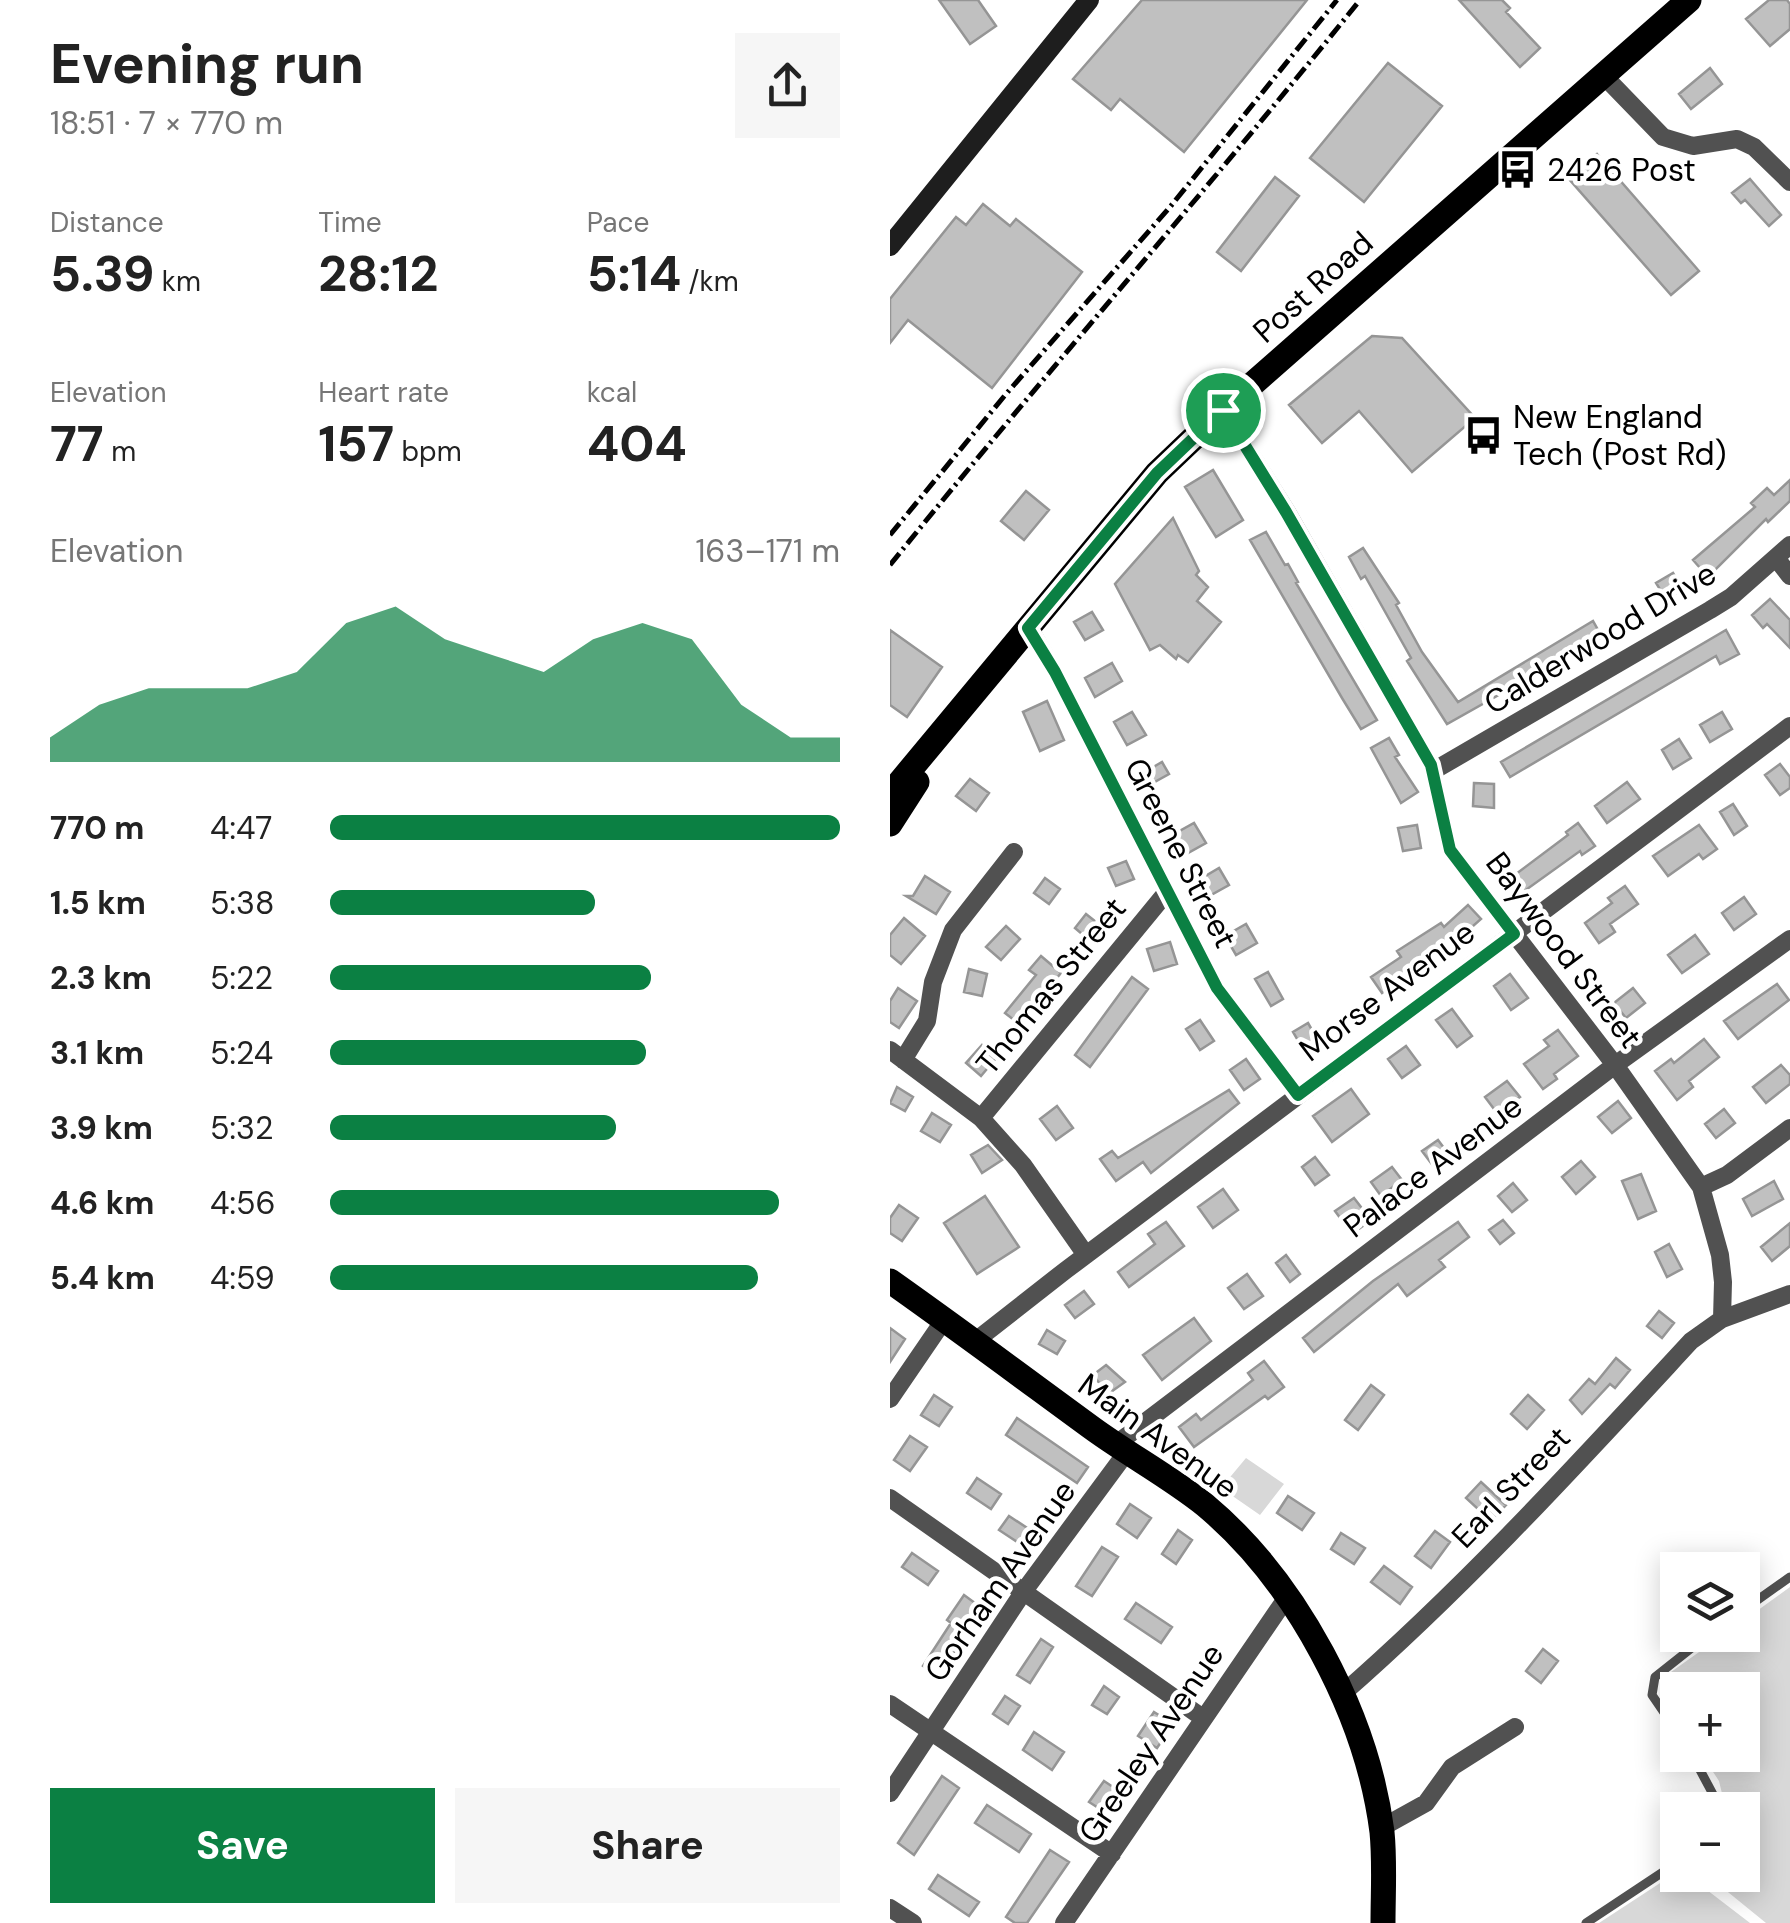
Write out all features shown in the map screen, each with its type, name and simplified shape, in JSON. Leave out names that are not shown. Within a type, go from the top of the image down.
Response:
[{"type":"main road","points":[[890,246],[1089,0]]},
{"type":"main road","name":"Post Road","points":[[890,794],[1157,473],[1223,410],[1689,0]]},
{"type":"main road","points":[[890,774],[970,698]]},
{"type":"main road","points":[[890,824],[970,698]]},
{"type":"main road","name":"Post Road","points":[[890,804],[970,698]]},
{"type":"main road","name":"Main Avenue","points":[[890,1280],[1121,1449],[1204,1504],[1287,1597],[1322,1652],[1365,1757],[1381,1828],[1383,1923]]},
{"type":"street","points":[[1603,75],[1663,137],[1693,146],[1736,139],[1754,147],[1790,182]]},
{"type":"street","name":"Baywood Street","points":[[1223,410],[1295,527],[1433,770],[1450,850],[1701,1187],[1720,1255],[1724,1282],[1722,1319]]},
{"type":"street","points":[[1783,552],[1790,576]]},
{"type":"street","name":"Calderwood Drive","points":[[1433,770],[1710,610],[1783,552]]},
{"type":"street","name":"Greene Street","points":[[1028,628],[1055,672],[1217,988],[1298,1095]]},
{"type":"street","name":"Morse Avenue","points":[[974,1342],[1790,726]]},
{"type":"street","points":[[1014,852],[952,930],[934,982],[927,1020],[897,1055],[982,1118],[1024,1165],[1086,1255]]},
{"type":"street","name":"Thomas Street","points":[[982,1118],[1166,893]]},
{"type":"street","name":"Palace Avenue","points":[[1121,1449],[1614,1066],[1790,940]]},
{"type":"street","points":[[1701,1187],[1727,1174],[1790,1128]]},
{"type":"street","name":"Earl Street","points":[[1341,1695],[1404,1640],[1691,1341],[1722,1319],[1790,1294]]},
{"type":"street","points":[[890,1399],[944,1320]]},
{"type":"street","name":"Gorham Avenue","points":[[890,1793],[1121,1449]]},
{"type":"street","points":[[890,1498],[1203,1718]]},
{"type":"street","name":"Greeley Avenue","points":[[1064,1923],[1287,1597]]},
{"type":"street","points":[[890,1704],[1112,1854]]},
{"type":"street","points":[[1381,1828],[1426,1803],[1452,1767],[1515,1728]]},
{"type":"street","points":[[890,1908],[912,1923]]},
{"type":"lane","points":[[1760,1598],[1790,1577]]},
{"type":"lane","points":[[1662,1672],[1687,1652]]},
{"type":"lane","points":[[1660,1674],[1655,1678],[1652,1695],[1660,1707]]},
{"type":"lane","points":[[1586,1923],[1660,1874]]},
{"type":"shaded area","points":[[1246,1458],[1284,1484],[1260,1515],[1221,1488]]},
{"type":"shaded area","points":[[1790,1587],[1790,1923],[1766,1923],[1728,1892],[1760,1892],[1760,1792],[1722,1792],[1713,1772],[1760,1772],[1760,1672],[1671,1672],[1699,1652],[1760,1652],[1760,1609]]},
{"type":"shaded area","points":[[1660,1883],[1660,1892],[1710,1892],[1750,1923],[1599,1923]]},
{"type":"building","points":[[939,0],[978,0],[996,26],[970,44]]},
{"type":"building","points":[[1142,0],[1307,0],[1184,152],[1120,99],[1111,110],[1073,79]]},
{"type":"building","points":[[1459,0],[1502,0],[1510,8],[1506,12],[1540,48],[1520,67]]},
{"type":"building","points":[[1769,0],[1787,0],[1790,4],[1790,29],[1770,46],[1746,19]]},
{"type":"building","points":[[1388,63],[1442,106],[1364,202],[1310,158]]},
{"type":"building","points":[[1710,68],[1722,84],[1691,109],[1679,94]]},
{"type":"building","points":[[1597,154],[1699,271],[1671,295],[1569,179]]},
{"type":"building","points":[[1275,177],[1299,196],[1241,271],[1217,252]]},
{"type":"building","points":[[1750,179],[1781,215],[1769,226],[1745,200],[1741,203],[1732,193]]},
{"type":"building","points":[[983,204],[1010,226],[1016,219],[1082,272],[992,388],[908,320],[890,343],[890,299],[956,217],[966,225]]},
{"type":"building","points":[[1372,336],[1402,338],[1475,418],[1412,472],[1359,411],[1322,443],[1289,405]]},
{"type":"building","points":[[1213,470],[1243,520],[1216,537],[1185,487]]},
{"type":"building","points":[[1790,480],[1790,501],[1768,522],[1766,519],[1708,577],[1693,560],[1755,507],[1751,503],[1767,488],[1774,495]]},
{"type":"building","points":[[1026,491],[1049,510],[1024,540],[1001,521]]},
{"type":"building","points":[[1173,518],[1199,571],[1196,575],[1208,587],[1197,601],[1221,622],[1188,662],[1178,655],[1176,659],[1160,645],[1150,650],[1115,584]]},
{"type":"building","points":[[1266,532],[1377,720],[1361,729],[1250,540]]},
{"type":"building","points":[[1363,548],[1399,603],[1396,605],[1422,652],[1458,702],[1593,621],[1602,637],[1447,724],[1407,661],[1411,658],[1365,576],[1361,579],[1349,557]]},
{"type":"building","points":[[1673,573],[1683,589],[1666,599],[1656,583]]},
{"type":"building","points":[[1770,599],[1790,620],[1790,648],[1767,624],[1763,628],[1752,615]]},
{"type":"building","points":[[1092,612],[1103,630],[1085,640],[1074,622]]},
{"type":"building","points":[[890,630],[942,667],[907,717],[890,705]]},
{"type":"building","points":[[1726,630],[1739,654],[1720,664],[1716,656],[1510,777],[1501,762]]},
{"type":"building","points":[[1112,663],[1122,681],[1095,697],[1085,678]]},
{"type":"building","points":[[1047,701],[1064,740],[1040,751],[1023,712]]},
{"type":"building","points":[[1132,712],[1146,735],[1127,745],[1114,722]]},
{"type":"building","points":[[1722,712],[1732,729],[1710,742],[1700,725]]},
{"type":"building","points":[[1389,738],[1399,755],[1395,757],[1418,792],[1401,803],[1371,748]]},
{"type":"building","points":[[1679,739],[1691,758],[1673,769],[1662,750]]},
{"type":"building","points":[[1162,762],[1169,774],[1142,789],[1136,777]]},
{"type":"building","points":[[1780,764],[1790,777],[1790,788],[1780,795],[1765,775]]},
{"type":"building","points":[[970,779],[989,793],[976,811],[956,796]]},
{"type":"building","points":[[1627,782],[1640,799],[1607,823],[1595,806]]},
{"type":"building","points":[[1474,783],[1494,784],[1494,808],[1473,806]]},
{"type":"building","points":[[1733,804],[1747,826],[1734,835],[1720,812]]},
{"type":"building","points":[[1194,823],[1206,843],[1179,858],[1167,838]]},
{"type":"building","points":[[1578,823],[1595,846],[1582,855],[1580,851],[1523,892],[1512,877]]},
{"type":"building","points":[[1417,825],[1421,848],[1403,851],[1398,828]]},
{"type":"building","points":[[1699,825],[1717,849],[1703,859],[1699,854],[1668,876],[1653,856]]},
{"type":"building","points":[[1126,861],[1134,879],[1116,886],[1108,868]]},
{"type":"building","points":[[1219,868],[1229,885],[1202,900],[1192,884]]},
{"type":"building","points":[[925,876],[950,892],[936,914],[906,896],[913,896]]},
{"type":"building","points":[[1045,878],[1060,889],[1049,904],[1034,893]]},
{"type":"building","points":[[1625,886],[1638,904],[1610,924],[1615,932],[1599,943],[1585,923],[1612,903],[1608,898]]},
{"type":"building","points":[[1744,897],[1756,914],[1734,930],[1722,913]]},
{"type":"building","points":[[1468,905],[1481,919],[1425,957],[1427,960],[1382,993],[1371,977],[1401,957],[1397,951],[1441,923],[1444,927]]},
{"type":"building","points":[[1086,914],[1101,926],[1089,940],[1075,928]]},
{"type":"building","points":[[904,918],[925,936],[901,964],[890,955],[890,935]]},
{"type":"building","points":[[1246,924],[1257,943],[1236,955],[1225,936]]},
{"type":"building","points":[[1006,926],[1020,939],[1001,960],[986,947]]},
{"type":"building","points":[[1695,935],[1709,954],[1682,973],[1668,955]]},
{"type":"building","points":[[1170,942],[1177,964],[1154,971],[1147,949]]},
{"type":"building","points":[[1041,956],[1061,973],[1019,1024],[1005,1013],[1036,975],[1029,970]]},
{"type":"building","points":[[969,969],[987,974],[982,996],[964,992]]},
{"type":"building","points":[[1268,972],[1283,999],[1271,1006],[1255,979]]},
{"type":"building","points":[[1510,974],[1528,998],[1511,1010],[1494,986]]},
{"type":"building","points":[[1132,977],[1148,989],[1090,1067],[1075,1055]]},
{"type":"building","points":[[1777,984],[1789,1000],[1738,1039],[1724,1021]]},
{"type":"building","points":[[898,988],[917,1001],[899,1028],[890,1022],[890,1001]]},
{"type":"building","points":[[1633,988],[1645,1003],[1626,1018],[1614,1003]]},
{"type":"building","points":[[1452,1009],[1472,1036],[1457,1047],[1436,1020]]},
{"type":"building","points":[[1200,1020],[1214,1041],[1200,1050],[1186,1029]]},
{"type":"building","points":[[1308,1023],[1319,1042],[1304,1051],[1293,1032]]},
{"type":"building","points":[[1558,1030],[1578,1056],[1554,1074],[1557,1079],[1543,1089],[1524,1064],[1549,1046],[1544,1040]]},
{"type":"building","points":[[1704,1039],[1719,1057],[1689,1081],[1693,1087],[1677,1100],[1655,1071],[1671,1059],[1674,1063]]},
{"type":"building","points":[[982,1045],[997,1057],[981,1076],[966,1063]]},
{"type":"building","points":[[1406,1046],[1420,1065],[1402,1078],[1388,1059]]},
{"type":"building","points":[[1246,1059],[1260,1079],[1244,1090],[1230,1070]]},
{"type":"building","points":[[1781,1065],[1790,1075],[1790,1084],[1766,1103],[1753,1087]]},
{"type":"building","points":[[1507,1081],[1520,1097],[1497,1113],[1485,1097]]},
{"type":"building","points":[[897,1087],[913,1097],[905,1111],[890,1103]]},
{"type":"building","points":[[1351,1089],[1369,1114],[1332,1142],[1313,1116]]},
{"type":"building","points":[[1229,1090],[1239,1103],[1151,1173],[1143,1162],[1116,1181],[1100,1159],[1112,1151],[1118,1158]]},
{"type":"building","points":[[1618,1101],[1631,1118],[1612,1133],[1598,1117]]},
{"type":"building","points":[[1057,1106],[1073,1128],[1056,1140],[1040,1119]]},
{"type":"building","points":[[1724,1109],[1735,1123],[1716,1138],[1705,1124]]},
{"type":"building","points":[[932,1113],[951,1125],[940,1142],[921,1131]]},
{"type":"building","points":[[1438,1140],[1450,1156],[1434,1167],[1422,1151]]},
{"type":"building","points":[[988,1145],[1002,1160],[982,1173],[971,1155]]},
{"type":"building","points":[[1315,1157],[1329,1175],[1315,1185],[1302,1167]]},
{"type":"building","points":[[1581,1161],[1595,1177],[1576,1194],[1562,1177]]},
{"type":"building","points":[[1392,1167],[1402,1180],[1381,1196],[1371,1182]]},
{"type":"building","points":[[1641,1174],[1656,1211],[1638,1219],[1622,1181]]},
{"type":"building","points":[[1774,1181],[1783,1199],[1752,1216],[1743,1199]]},
{"type":"building","points":[[1513,1183],[1527,1200],[1512,1212],[1498,1196]]},
{"type":"building","points":[[1223,1189],[1238,1210],[1213,1228],[1198,1207]]},
{"type":"building","points":[[985,1196],[1019,1247],[977,1274],[944,1223]]},
{"type":"building","points":[[1354,1198],[1371,1220],[1352,1234],[1335,1211]]},
{"type":"building","points":[[899,1205],[918,1218],[902,1241],[890,1233],[890,1218]]},
{"type":"building","points":[[1503,1220],[1514,1233],[1500,1244],[1489,1230]]},
{"type":"building","points":[[1166,1222],[1184,1246],[1129,1287],[1118,1272],[1155,1244],[1148,1234]]},
{"type":"building","points":[[1458,1222],[1469,1237],[1439,1260],[1445,1267],[1407,1296],[1398,1284],[1314,1352],[1303,1338],[1373,1281]]},
{"type":"building","points":[[1790,1223],[1790,1246],[1772,1261],[1761,1247]]},
{"type":"building","points":[[1669,1244],[1682,1269],[1667,1277],[1655,1252]]},
{"type":"building","points":[[1286,1255],[1300,1274],[1290,1282],[1276,1263]]},
{"type":"building","points":[[1247,1274],[1263,1296],[1244,1309],[1228,1288]]},
{"type":"building","points":[[1084,1291],[1094,1304],[1075,1318],[1065,1305]]},
{"type":"building","points":[[1659,1311],[1674,1323],[1662,1338],[1647,1326]]},
{"type":"building","points":[[1194,1318],[1211,1341],[1162,1380],[1143,1355]]},
{"type":"building","points":[[890,1328],[905,1339],[890,1362]]},
{"type":"building","points":[[1047,1330],[1065,1341],[1057,1354],[1039,1344]]},
{"type":"building","points":[[1616,1358],[1630,1370],[1615,1388],[1610,1384],[1582,1414],[1570,1400],[1589,1379],[1595,1384]]},
{"type":"building","points":[[1264,1361],[1284,1387],[1268,1399],[1265,1396],[1194,1447],[1179,1427],[1196,1414],[1201,1420],[1253,1380],[1248,1373]]},
{"type":"building","points":[[1106,1365],[1125,1382],[1108,1394],[1093,1375]]},
{"type":"building","points":[[1371,1385],[1384,1395],[1358,1430],[1345,1420]]},
{"type":"building","points":[[934,1395],[952,1407],[939,1426],[921,1415]]},
{"type":"building","points":[[1528,1395],[1544,1410],[1527,1429],[1511,1414]]},
{"type":"building","points":[[1017,1418],[1088,1467],[1077,1483],[1006,1435]]},
{"type":"building","points":[[910,1436],[927,1447],[910,1471],[894,1460]]},
{"type":"building","points":[[977,1478],[1001,1494],[991,1509],[967,1493]]},
{"type":"building","points":[[1481,1482],[1506,1505],[1491,1521],[1466,1498]]},
{"type":"building","points":[[1288,1496],[1314,1513],[1302,1530],[1277,1513]]},
{"type":"building","points":[[1130,1504],[1151,1518],[1137,1538],[1117,1524]]},
{"type":"building","points":[[1009,1516],[1038,1535],[1028,1549],[999,1530]]},
{"type":"building","points":[[1178,1530],[1192,1540],[1176,1564],[1162,1554]]},
{"type":"building","points":[[1435,1531],[1450,1542],[1431,1568],[1415,1556]]},
{"type":"building","points":[[1341,1533],[1365,1548],[1354,1564],[1331,1549]]},
{"type":"building","points":[[1102,1547],[1118,1557],[1092,1596],[1076,1586]]},
{"type":"building","points":[[912,1553],[938,1571],[928,1585],[902,1567]]},
{"type":"building","points":[[1384,1566],[1412,1587],[1400,1604],[1371,1582]]},
{"type":"building","points":[[964,1595],[979,1606],[951,1647],[956,1650],[938,1676],[923,1666]]},
{"type":"building","points":[[1136,1603],[1172,1627],[1161,1643],[1125,1619]]},
{"type":"building","points":[[1041,1639],[1053,1647],[1030,1683],[1017,1675]]},
{"type":"building","points":[[1543,1649],[1558,1661],[1541,1683],[1526,1671]]},
{"type":"building","points":[[1104,1686],[1119,1697],[1107,1714],[1092,1705]]},
{"type":"building","points":[[1005,1696],[1020,1706],[1008,1724],[993,1714]]},
{"type":"building","points":[[1154,1712],[1173,1724],[1157,1748],[1138,1736]]},
{"type":"building","points":[[1034,1732],[1064,1752],[1052,1770],[1023,1750]]},
{"type":"building","points":[[942,1776],[959,1788],[914,1855],[898,1843]]},
{"type":"building","points":[[1104,1781],[1122,1793],[1108,1814],[1089,1802]]},
{"type":"building","points":[[987,1805],[1031,1834],[1019,1852],[975,1823]]},
{"type":"building","points":[[1050,1850],[1069,1862],[1027,1923],[1015,1923],[1006,1917]]},
{"type":"building","points":[[938,1875],[979,1902],[969,1916],[929,1889]]},
{"type":"railway","points":[[890,535],[1006,394],[1170,207],[1337,0]]},
{"type":"railway","points":[[890,565],[1360,0]]},
{"type":"place","name":"2426 Post","points":[[1517,170]]},
{"type":"place","name":"New England Tech (Post Rd)","points":[[1483,435]]},
{"type":"route","points":[[1223,410],[1431,765],[1450,850],[1514,934],[1298,1095],[1217,988],[1055,672],[1028,628],[1157,473],[1223,410]]}]
